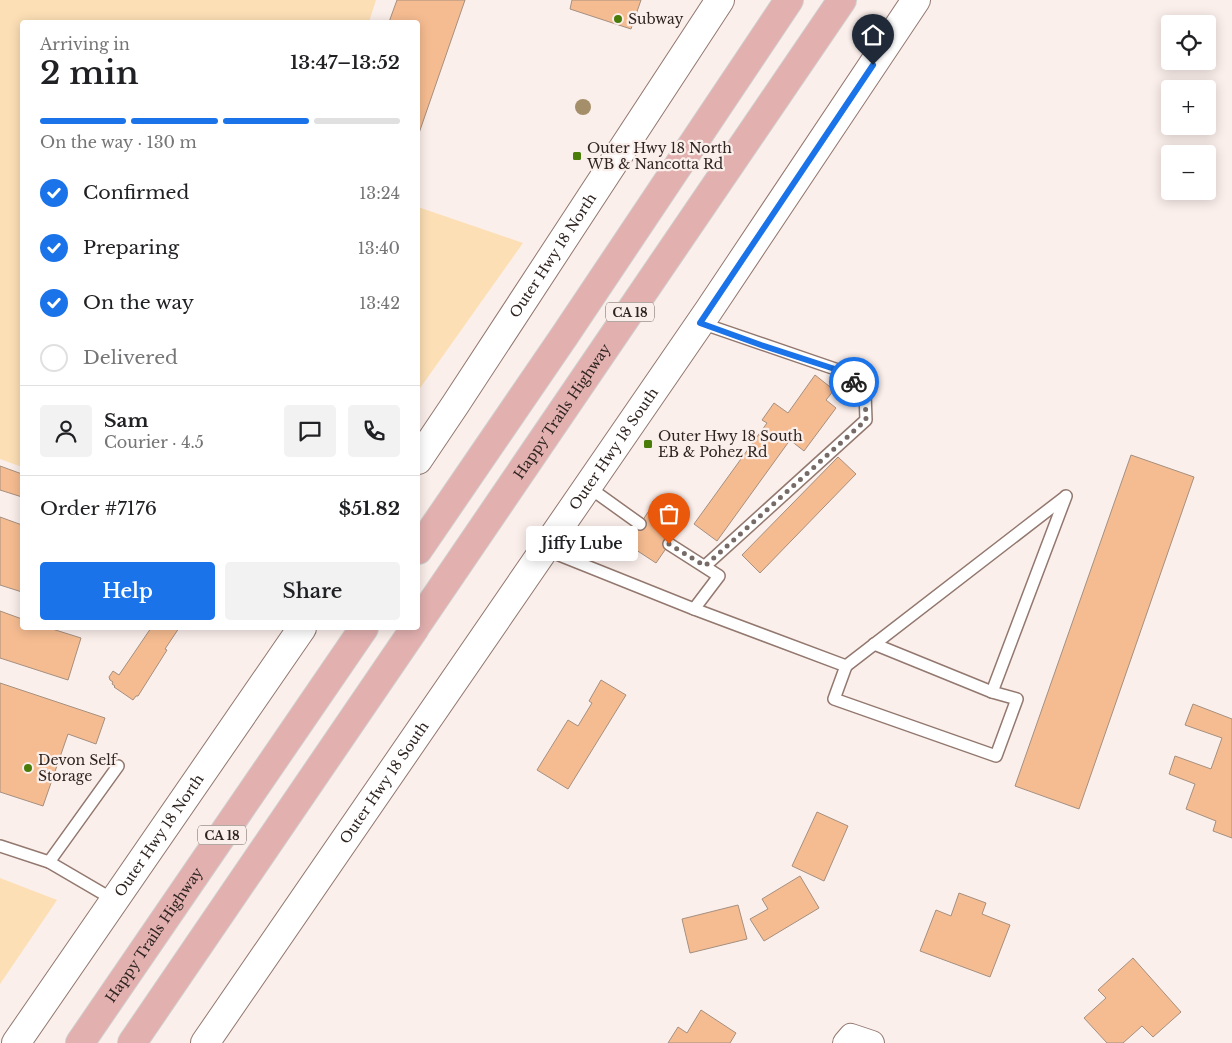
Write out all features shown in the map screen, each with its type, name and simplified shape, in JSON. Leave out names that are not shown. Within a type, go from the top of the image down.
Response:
[{"type":"main road","name":"CA 18","points":[[420,547],[565,335],[789,0]]},
{"type":"main road","name":"Happy Trails Highway","points":[[420,620],[842,0]]},
{"type":"main road","name":"Happy Trails Highway","points":[[80,1043],[363,630]]},
{"type":"main road","name":"CA 18","points":[[132,1043],[414,630]]},
{"type":"street","name":"Outer Hwy 18 North","points":[[420,457],[720,0]]},
{"type":"street","name":"Outer Hwy 18 South","points":[[204,1043],[700,323],[916,0]]},
{"type":"street","name":"Outer Hwy 18 North","points":[[16,1043],[301,630]]},
{"type":"street","points":[[845,1043],[851,1036],[872,1043]]},
{"type":"lane","points":[[700,323],[844,372],[865,393],[866,420],[705,566]]},
{"type":"lane","points":[[587,486],[640,524]]},
{"type":"lane","points":[[874,644],[992,692],[1017,699],[996,756],[834,698],[846,666],[874,644],[1066,496],[992,692]]},
{"type":"lane","points":[[669,544],[719,576],[694,609]]},
{"type":"lane","points":[[544,549],[694,609],[846,666]]},
{"type":"lane","points":[[49,862],[118,766]]},
{"type":"lane","points":[[0,846],[49,862],[114,900]]},
{"type":"shaded area","points":[[0,0],[376,0],[370,20],[20,20],[20,466],[0,459]]},
{"type":"shaded area","points":[[420,208],[523,243],[420,388]]},
{"type":"shaded area","points":[[0,878],[57,900],[0,984]]},
{"type":"building","points":[[397,0],[465,0],[420,130],[420,20],[390,20]]},
{"type":"building","name":"Subway","points":[[572,0],[641,0],[631,29],[570,9]]},
{"type":"building","points":[[815,375],[834,390],[826,400],[836,408],[804,451],[790,440],[717,541],[694,524],[767,423],[762,420],[774,403],[788,413]]},
{"type":"building","points":[[1131,455],[1194,477],[1079,809],[1015,786]]},
{"type":"building","points":[[838,457],[856,474],[760,573],[742,555]]},
{"type":"building","points":[[0,466],[20,473],[20,496],[0,490]]},
{"type":"building","points":[[655,500],[685,521],[656,563],[627,544]]},
{"type":"building","points":[[0,517],[20,524],[20,591],[0,585]]},
{"type":"building","points":[[0,611],[20,618],[20,630],[55,630],[81,638],[68,680],[0,658]]},
{"type":"building","points":[[150,630],[178,630],[138,696],[133,700],[112,684],[113,682],[109,677],[113,671],[119,675]]},
{"type":"building","points":[[601,680],[626,695],[568,789],[537,770],[568,720],[578,726],[592,703],[589,701]]},
{"type":"building","name":"Devon Self Storage","points":[[0,683],[105,718],[96,744],[68,734],[43,806],[0,792]]},
{"type":"building","points":[[1193,704],[1232,719],[1232,838],[1213,831],[1216,821],[1186,809],[1195,784],[1169,774],[1175,756],[1211,769],[1222,738],[1185,725]]},
{"type":"building","points":[[817,812],[848,826],[824,881],[792,866]]},
{"type":"building","points":[[800,876],[819,908],[764,941],[750,919],[768,909],[762,899]]},
{"type":"building","points":[[959,893],[986,903],[982,914],[1010,925],[990,977],[920,951],[936,910],[951,916]]},
{"type":"building","points":[[738,905],[747,939],[690,953],[682,919]]},
{"type":"building","points":[[1133,958],[1181,1012],[1153,1037],[1142,1026],[1123,1043],[1107,1043],[1084,1018],[1106,998],[1098,990]]},
{"type":"building","points":[[701,1010],[736,1033],[730,1043],[668,1043],[678,1027],[687,1033]]},
{"type":"way so far","points":[[669,544],[705,566],[866,420],[865,393],[854,382]]},
{"type":"place","name":"Subway","points":[[618,19]]},
{"type":"place","name":"Outer Hwy 18 North WB & Nancotta Rd","points":[[577,156]]},
{"type":"place","name":"Outer Hwy 18 South EB & Pohez Rd","points":[[648,444]]},
{"type":"place","name":"Jiffy Lube","points":[[669,544]]},
{"type":"place","name":"Devon Self Storage","points":[[28,768]]},
{"type":"route","points":[[854,382],[844,372],[700,323],[873,65]]}]
